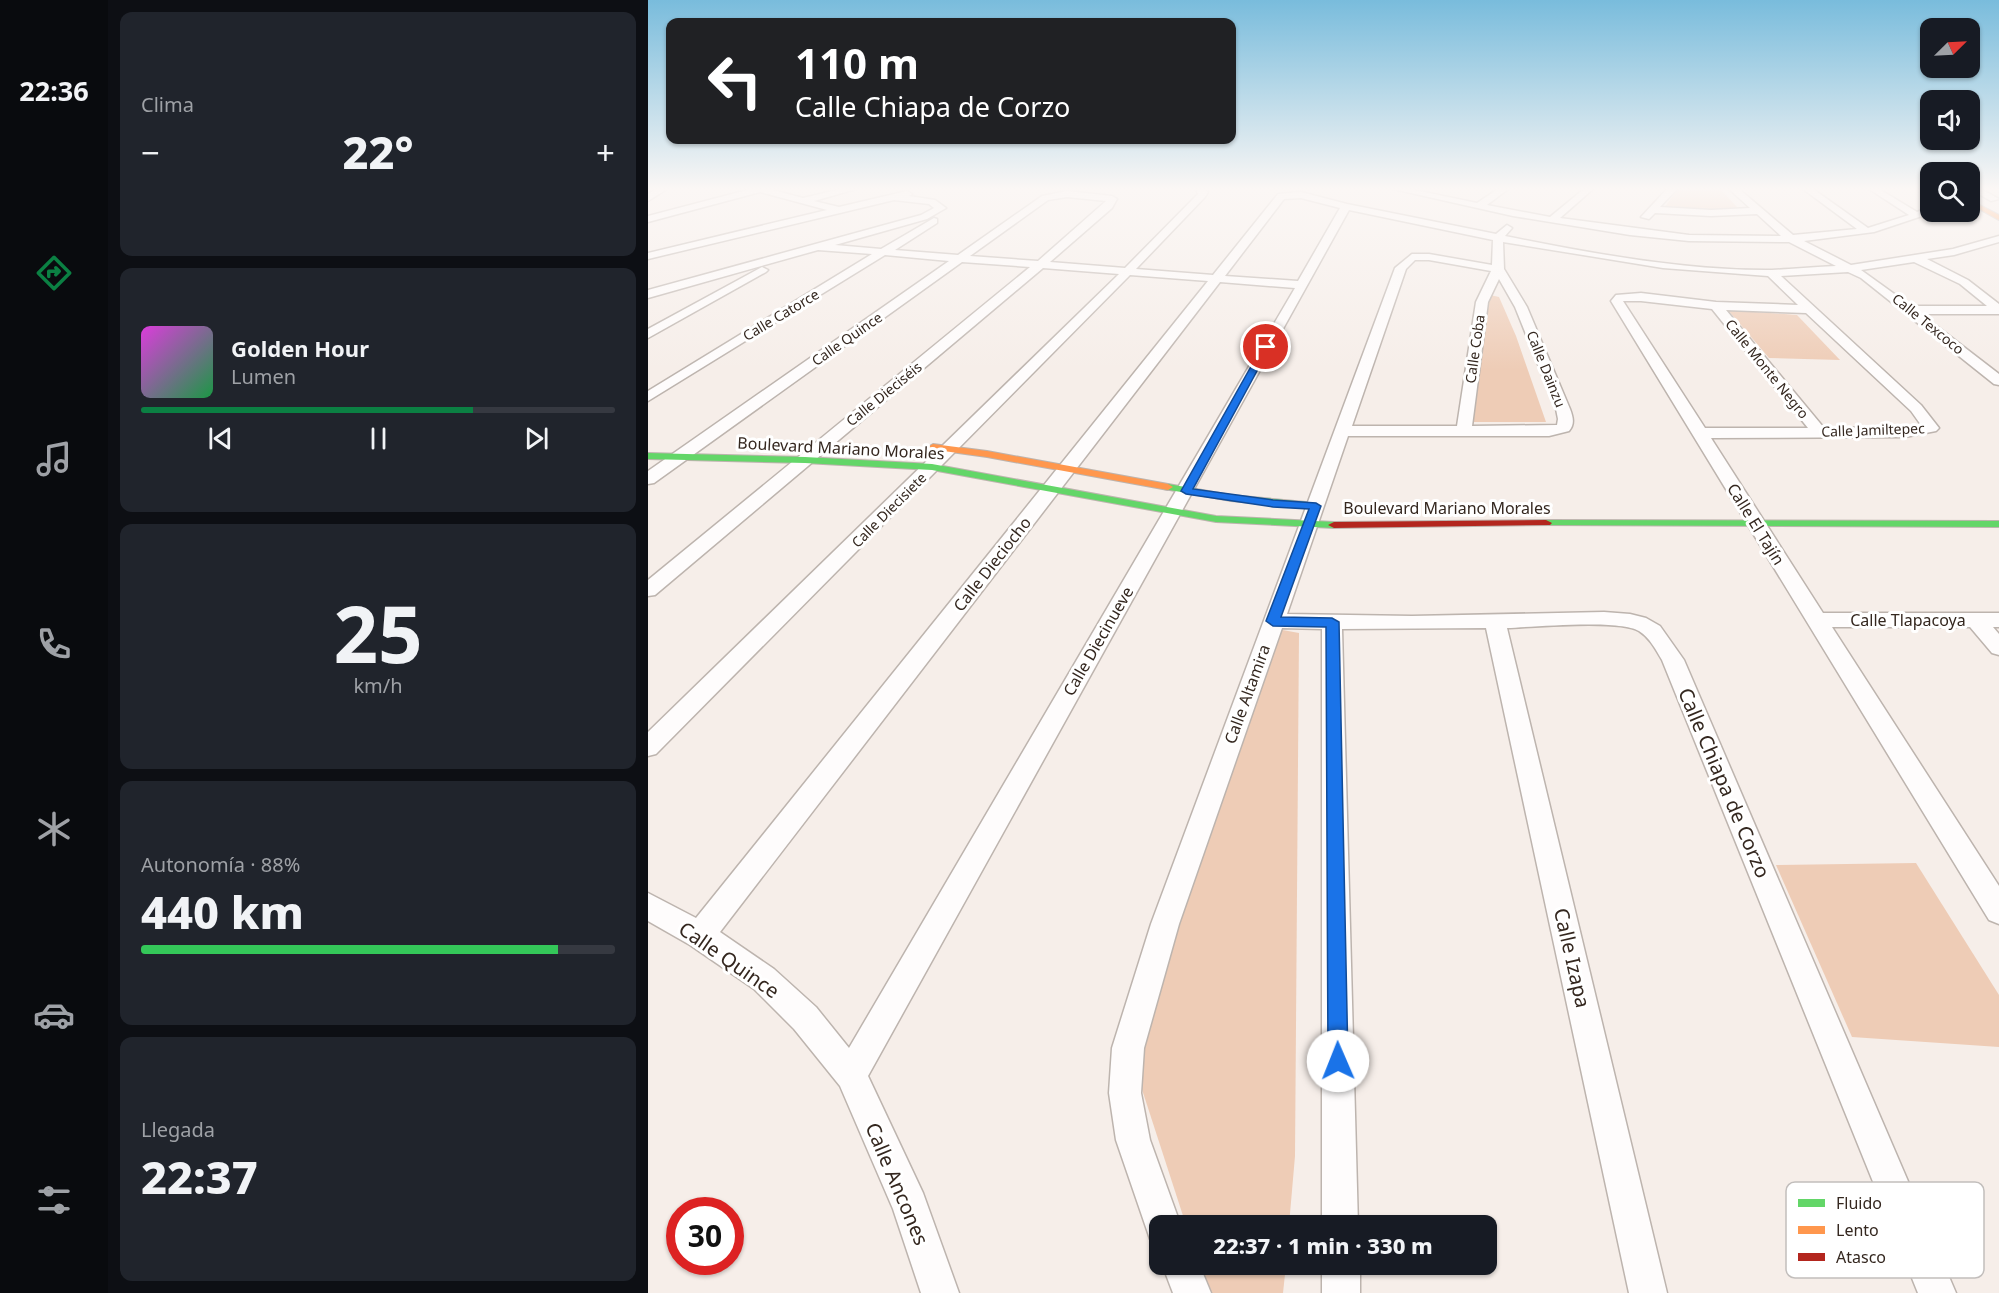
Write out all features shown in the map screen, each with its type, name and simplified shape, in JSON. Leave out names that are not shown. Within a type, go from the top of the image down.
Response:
[{"type":"street","points":[[648,256],[675,249]]},
{"type":"street","points":[[648,294],[808,249]]},
{"type":"street","points":[[856,249],[1300,285]]},
{"type":"street","name":"Calle Catorce","points":[[648,397],[889,249]]},
{"type":"street","name":"Calle Quince","points":[[648,479],[973,249]]},
{"type":"street","name":"Calle Dieciséis","points":[[648,590],[1058,249]]},
{"type":"street","name":"Calle Diecisiete","points":[[648,747],[951,449],[1148,249]]},
{"type":"street","name":"Calle Dieciocho","points":[[700,935],[1237,249]]},
{"type":"street","name":"Calle Diecinueve","points":[[851,1075],[1186,491],[1321,249]]},
{"type":"street","points":[[1498,249],[1498,269]]},
{"type":"street","points":[[1567,249],[1663,265],[1771,273],[1851,268],[1917,259],[1960,249]]},
{"type":"street","name":"Calle Texcoco","points":[[1813,249],[1851,268],[1911,310],[1999,381]]},
{"type":"street","name":"Calle Altamira","points":[[1159,1215],[1133,1140],[1125,1093],[1128,1048],[1165,924],[1273,621],[1308,525],[1321,506],[1342,431],[1401,268],[1412,256],[1498,269]]},
{"type":"street","points":[[648,334],[782,257]]},
{"type":"street","points":[[1917,259],[1964,282],[1999,310]]},
{"type":"street","name":"Calle Dainzu","points":[[1342,431],[1549,431],[1564,428],[1563,409],[1532,333],[1516,299],[1498,269]]},
{"type":"street","name":"Calle Coba","points":[[1464,431],[1482,302],[1498,269]]},
{"type":"street","name":"Calle Jamiltepec","points":[[1699,433],[1905,432],[1931,428],[1916,408],[1771,273]]},
{"type":"street","name":"Calle El Tajín","points":[[1809,309],[1716,306],[1641,297],[1620,298],[1617,301],[1999,912]]},
{"type":"street","name":"Calle Monte Negro","points":[[1716,306],[1819,432]]},
{"type":"street","points":[[1911,310],[1999,310]]},
{"type":"street","name":"Boulevard Mariano Morales","points":[[682,439],[727,440]]},
{"type":"street","name":"Boulevard Mariano Morales","points":[[803,442],[845,443]]},
{"type":"street","name":"Boulevard Mariano Morales","points":[[919,446],[951,449],[1186,491],[1273,503],[1321,506]]},
{"type":"street","name":"Boulevard Mariano Morales","points":[[648,456],[805,460],[932,467],[1174,511],[1255,523],[1308,525],[1746,508],[1999,524]]},
{"type":"street","name":"Calle Chiapa de Corzo","points":[[1273,621],[1628,620],[1650,626],[1662,640],[1682,682],[1891,1182]]},
{"type":"street","name":"Calle Tlapacoya","points":[[1817,620],[1999,620]]},
{"type":"street","points":[[1975,620],[1999,648]]},
{"type":"street","points":[[1332,622],[1340,1215]]},
{"type":"street","name":"Calle Izapa","points":[[1495,622],[1648,1293]]},
{"type":"street","name":"Calle Quince","points":[[648,906],[700,935],[764,979],[805,1018],[851,1075]]},
{"type":"street","name":"Calle Ancones","points":[[851,1075],[910,1206],[940,1293]]},
{"type":"street","points":[[1185,1275],[1192,1293]]},
{"type":"street","points":[[1341,1275],[1341,1293]]},
{"type":"street","name":"Calle Chiapa de Corzo","points":[[1931,1278],[1937,1293]]},
{"type":"shaded area","points":[[1490,295],[1499,297],[1516,336],[1546,422],[1473,422],[1486,307]]},
{"type":"shaded area","points":[[1728,310],[1797,315],[1840,360],[1769,358]]},
{"type":"shaded area","points":[[1277,629],[1299,633],[1295,1156],[1290,1215],[1183,1215],[1136,1071],[1191,876]]},
{"type":"shaded area","points":[[1916,863],[1999,995],[1999,1047],[1852,1037],[1776,865]]},
{"type":"shaded area","points":[[1204,1275],[1285,1275],[1283,1293],[1212,1293]]},
{"type":"traffic: fast","points":[[648,456],[805,460],[932,467],[1216,519],[1334,525]]},
{"type":"traffic: fast","points":[[1168,487],[1231,498],[1306,505]]},
{"type":"traffic: fast","points":[[1546,523],[1999,524]]},
{"type":"traffic: slow","points":[[933,447],[987,454],[1168,487]]},
{"type":"traffic: jam","points":[[1334,525],[1546,523]]},
{"type":"route","points":[[1266,347],[1186,491],[1273,503],[1316,506],[1273,621],[1332,622],[1338,1061]]}]
